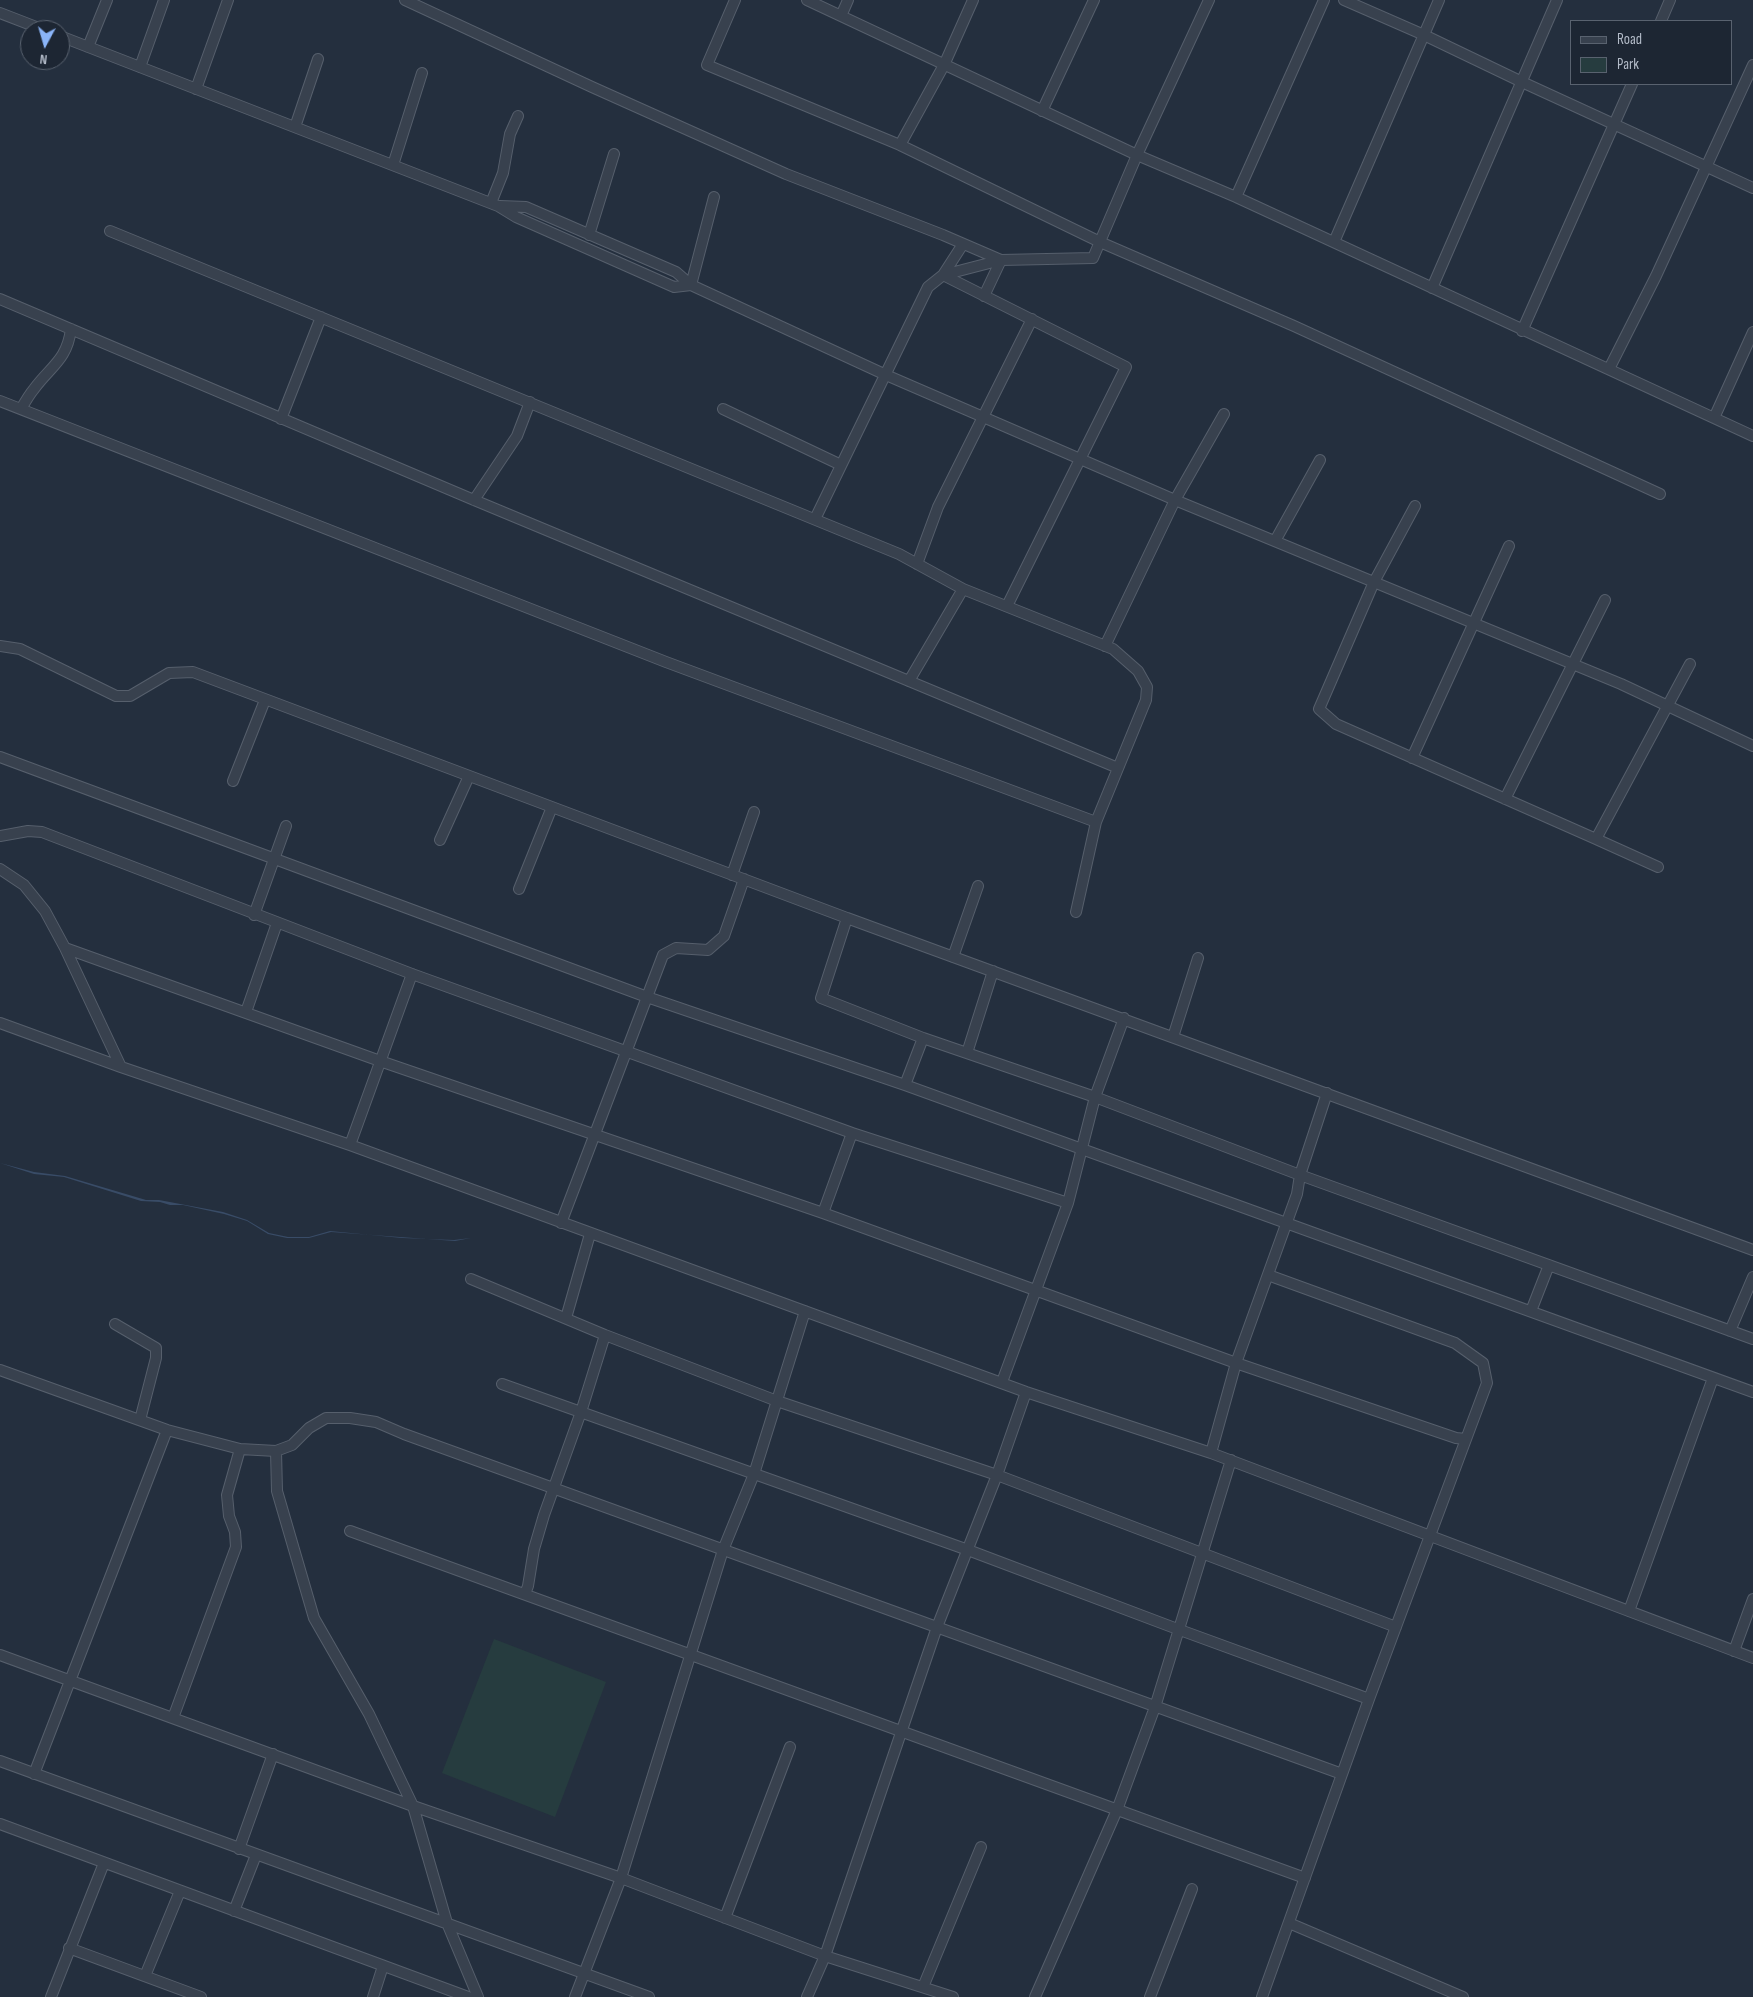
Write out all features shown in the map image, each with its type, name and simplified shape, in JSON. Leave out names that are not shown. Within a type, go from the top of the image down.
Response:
[{"type":"street","points":[[88,47],[107,0]]},
{"type":"street","points":[[140,67],[164,0]]},
{"type":"street","points":[[196,89],[228,0]]},
{"type":"street","points":[[405,0],[592,88],[786,174],[1001,260]]},
{"type":"street","points":[[735,0],[707,65],[900,145],[1100,242],[1294,326],[1660,494]]},
{"type":"street","points":[[807,0],[1137,155],[1236,197],[1522,331],[1753,436]]},
{"type":"street","points":[[841,16],[848,0]]},
{"type":"street","points":[[900,145],[944,66],[973,0]]},
{"type":"street","points":[[1042,111],[1094,0]]},
{"type":"street","points":[[943,275],[1001,260],[1093,258],[1137,155],[1209,0]]},
{"type":"street","points":[[1236,197],[1324,0]]},
{"type":"street","points":[[1344,0],[1424,35],[1753,188]]},
{"type":"street","points":[[1334,242],[1439,0]]},
{"type":"street","points":[[1432,288],[1557,0]]},
{"type":"street","points":[[1661,20],[1670,0]]},
{"type":"street","points":[[0,13],[20,21]]},
{"type":"street","points":[[70,40],[495,205],[516,217],[674,287],[691,285]]},
{"type":"street","points":[[295,127],[318,59]]},
{"type":"street","points":[[1609,370],[1708,167],[1753,65]]},
{"type":"street","points":[[393,165],[422,73]]},
{"type":"street","points":[[1522,331],[1632,85]]},
{"type":"street","points":[[495,205],[504,173],[510,134],[518,116]]},
{"type":"street","points":[[589,235],[614,154]]},
{"type":"street","points":[[691,285],[714,196]]},
{"type":"street","points":[[495,205],[526,207],[676,272],[691,285],[886,375],[1175,500],[1573,664],[1753,746]]},
{"type":"street","points":[[110,230],[899,554],[963,589],[1113,649],[1138,670],[1147,687],[1146,700],[1096,822],[1076,912]]},
{"type":"street","points":[[815,519],[928,287],[943,275],[963,244]]},
{"type":"street","points":[[984,296],[1001,260]]},
{"type":"street","points":[[943,275],[1126,367],[1079,458],[1007,606]]},
{"type":"street","points":[[0,300],[1118,768]]},
{"type":"street","points":[[281,419],[320,317]]},
{"type":"street","points":[[917,564],[938,507],[1032,319]]},
{"type":"street","points":[[21,409],[34,389],[62,358],[71,329]]},
{"type":"street","points":[[1714,418],[1753,332]]},
{"type":"street","points":[[0,401],[666,662],[1096,822]]},
{"type":"street","points":[[474,500],[517,436],[530,402]]},
{"type":"street","points":[[724,408],[841,465]]},
{"type":"street","points":[[1105,646],[1175,500],[1224,414]]},
{"type":"street","points":[[1275,541],[1320,460]]},
{"type":"street","points":[[1415,506],[1374,582],[1319,709],[1336,724],[1658,867]]},
{"type":"street","points":[[1412,758],[1509,546]]},
{"type":"street","points":[[909,681],[963,589]]},
{"type":"street","points":[[1504,798],[1605,600]]},
{"type":"street","points":[[0,646],[20,649],[116,696],[130,696],[169,673],[192,672],[847,918],[1753,1250]]},
{"type":"street","points":[[1596,839],[1690,664]]},
{"type":"street","points":[[233,781],[265,700]]},
{"type":"street","points":[[1,759],[647,997],[1082,1148],[1753,1392]]},
{"type":"street","points":[[440,840],[470,776]]},
{"type":"street","points":[[519,889],[552,807]]},
{"type":"street","points":[[732,875],[754,812]]},
{"type":"street","points":[[254,915],[286,826]]},
{"type":"street","points":[[0,836],[28,831],[42,832],[254,915],[412,974],[852,1132],[1068,1203]]},
{"type":"street","points":[[0,869],[24,885],[40,905],[65,948],[121,1067]]},
{"type":"street","points":[[560,1223],[663,955],[676,948],[708,950],[724,936],[744,879]]},
{"type":"street","points":[[953,956],[978,886]]},
{"type":"street","points":[[847,918],[821,998],[923,1038],[1095,1097],[1300,1175],[1753,1339]]},
{"type":"street","points":[[246,1012],[277,923]]},
{"type":"street","points":[[65,948],[380,1061],[822,1214],[1236,1363],[1456,1438],[1466,1439]]},
{"type":"street","points":[[1173,1037],[1198,958]]},
{"type":"street","points":[[967,1053],[993,971]]},
{"type":"street","points":[[350,1145],[412,974]]},
{"type":"street","points":[[1002,1382],[1037,1292],[1068,1203],[1095,1097],[1124,1018]]},
{"type":"street","points":[[0,1024],[350,1145],[1026,1392],[1231,1460],[1753,1658]]},
{"type":"street","points":[[905,1085],[923,1038]]},
{"type":"street","points":[[1211,1453],[1236,1363],[1297,1194],[1300,1175],[1326,1093]]},
{"type":"street","points":[[822,1214],[852,1132]]},
{"type":"street","points":[[566,1318],[590,1234]]},
{"type":"street","points":[[1531,1311],[1549,1265]]},
{"type":"street","points":[[1262,1997],[1369,1699],[1487,1383],[1482,1363],[1455,1343],[1268,1275]]},
{"type":"street","points":[[1730,1331],[1753,1277]]},
{"type":"street","points":[[471,1279],[605,1335],[777,1401],[997,1475],[1396,1627]]},
{"type":"street","points":[[575,1997],[621,1878],[724,1550],[754,1474],[805,1311]]},
{"type":"street","points":[[115,1324],[156,1348],[156,1358],[140,1420]]},
{"type":"street","points":[[525,1594],[534,1549],[605,1335]]},
{"type":"street","points":[[0,1370],[167,1430],[240,1449],[276,1451],[292,1444],[309,1428],[326,1418],[350,1418],[376,1422],[1342,1774]]},
{"type":"street","points":[[1629,1611],[1713,1378]]},
{"type":"street","points":[[502,1384],[968,1550],[1369,1699]]},
{"type":"street","points":[[807,1997],[825,1956],[937,1627],[997,1475],[1026,1392]]},
{"type":"street","points":[[34,1774],[167,1430]]},
{"type":"street","points":[[173,1718],[236,1547],[236,1532],[229,1516],[227,1495],[240,1449]]},
{"type":"street","points":[[276,1451],[277,1491],[314,1618],[369,1714],[413,1806],[447,1924],[478,1997]]},
{"type":"street","points":[[1035,1997],[1117,1810],[1155,1707],[1231,1460]]},
{"type":"street","points":[[350,1531],[1305,1878]]},
{"type":"street","points":[[1734,1651],[1753,1599]]},
{"type":"street","points":[[0,1655],[413,1806],[621,1878],[825,1956],[953,1997]]},
{"type":"street","points":[[725,1918],[790,1747]]},
{"type":"street","points":[[239,1849],[273,1754]]},
{"type":"street","points":[[0,1761],[649,1997]]},
{"type":"street","points":[[0,1824],[468,1997]]},
{"type":"street","points":[[924,1987],[981,1847]]},
{"type":"street","points":[[234,1911],[256,1855]]},
{"type":"street","points":[[51,1997],[104,1863]]},
{"type":"street","points":[[1150,1997],[1192,1888]]},
{"type":"street","points":[[145,1976],[180,1891]]},
{"type":"street","points":[[1289,1923],[1461,1997]]},
{"type":"street","points":[[69,1948],[201,1997]]},
{"type":"street","points":[[373,1997],[383,1966]]},
{"type":"green space","points":[[494,1639],[606,1682],[555,1817],[442,1773]]},
{"type":"water","points":[[0,1163],[34,1172],[65,1176],[146,1200],[159,1200],[223,1212],[247,1220],[269,1233],[288,1237],[309,1237],[330,1231],[368,1235],[331,1232],[309,1238],[287,1238],[268,1234],[247,1221],[224,1214],[183,1205],[141,1201],[64,1177],[34,1174]]},
{"type":"water","points":[[368,1235],[427,1239],[402,1238]]},
{"type":"water","points":[[471,1238],[455,1241],[427,1239],[454,1240]]}]
